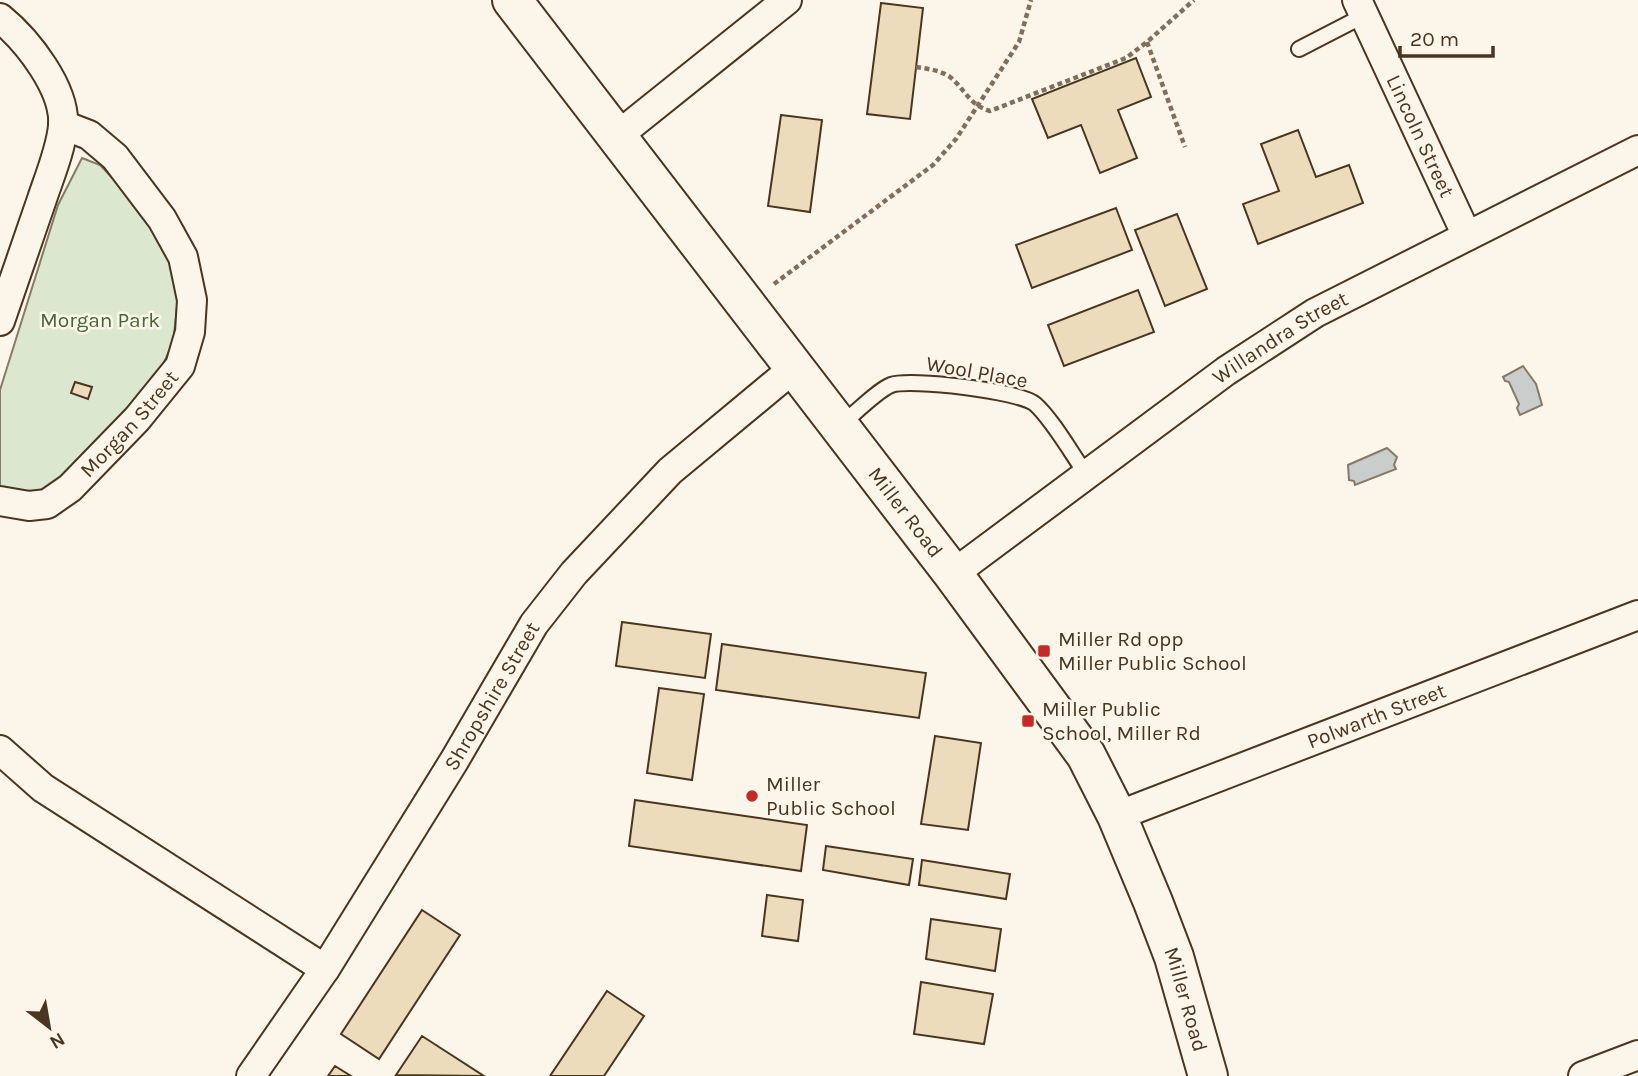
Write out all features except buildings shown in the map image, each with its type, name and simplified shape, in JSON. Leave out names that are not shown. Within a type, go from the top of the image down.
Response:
[{"type":"street","name":"Miller Road","points":[[512,0],[953,574],[1086,755],[1117,816],[1174,957],[1208,1076]]},
{"type":"street","points":[[616,137],[787,0]]},
{"type":"street","name":"Lincoln Street","points":[[1360,8],[1466,236]]},
{"type":"street","points":[[0,18],[17,32],[36,55],[59,103],[63,125],[49,178],[0,321]]},
{"type":"street","name":"Morgan Street","points":[[0,501],[29,506],[47,504],[70,488],[137,419],[180,366],[190,332],[192,300],[183,257],[162,219],[116,157],[89,135],[63,125]]},
{"type":"street","name":"Willandra Street","points":[[953,574],[1226,370],[1315,313],[1638,150]]},
{"type":"street","name":"Shropshire Street","points":[[251,1076],[325,969],[454,761],[534,624],[615,527],[670,471],[794,368]]},
{"type":"street","name":"Polwarth Street","points":[[1117,816],[1638,615]]},
{"type":"street","points":[[0,750],[43,788],[325,969]]},
{"type":"street","points":[[1583,1076],[1638,1055]]},
{"type":"lane","points":[[1299,49],[1360,8]]},
{"type":"lane","name":"Wool Place","points":[[840,426],[870,402],[877,392],[903,382],[1024,397],[1041,410],[1086,474]]},
{"type":"path","points":[[775,284],[933,165],[956,139],[1019,42],[1031,0]]},
{"type":"path","points":[[916,67],[939,71],[950,77],[978,107],[990,111],[1126,58],[1194,0]]},
{"type":"path","points":[[1147,42],[1185,147]]},
{"type":"green space","name":"Morgan Park","points":[[82,158],[100,165],[140,207],[174,268],[178,299],[173,343],[159,373],[55,487],[28,494],[0,487],[0,390],[58,205]]},
{"type":"shaded area","points":[[1523,366],[1536,384],[1542,405],[1520,415],[1517,408],[1519,404],[1509,382],[1503,377]]},
{"type":"shaded area","points":[[1387,448],[1397,457],[1394,465],[1396,469],[1355,485],[1354,481],[1349,480],[1348,465]]},
{"type":"place","name":"Miller Rd opp Miller Public School","points":[[1044,651]]},
{"type":"place","name":"Miller Public School, Miller Rd","points":[[1028,721]]},
{"type":"place","name":"Miller Public School","points":[[752,796]]}]
